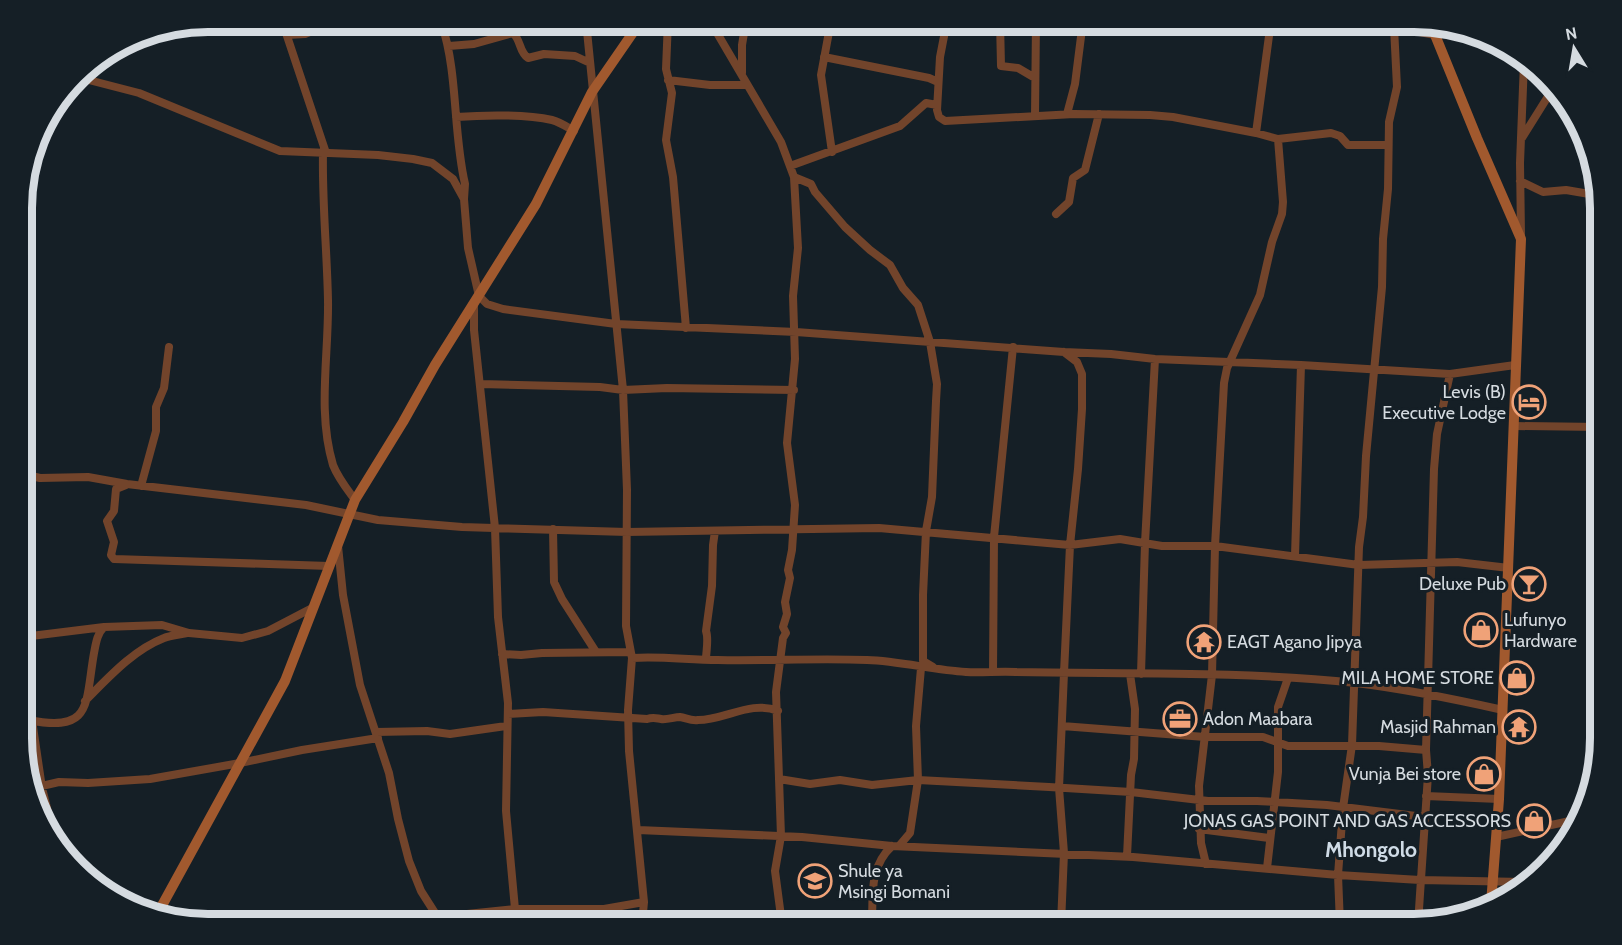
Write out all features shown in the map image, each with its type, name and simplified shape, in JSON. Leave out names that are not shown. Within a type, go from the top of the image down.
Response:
[{"type":"street","points":[[310,32],[287,34],[324,153],[322,177],[328,303],[325,404],[333,465],[342,483],[355,500]]},
{"type":"street","points":[[444,32],[449,46],[465,184],[468,248],[477,299],[474,330],[495,528],[496,588],[508,714],[506,811],[515,909]]},
{"type":"street","points":[[587,32],[623,390],[627,532],[626,626],[631,655],[629,751],[639,830],[645,902],[643,914]]},
{"type":"street","points":[[161,907],[285,681],[355,500],[435,365],[536,204],[592,92],[633,32]]},
{"type":"street","points":[[668,32],[666,69],[672,93],[666,140],[673,177],[686,328]]},
{"type":"street","points":[[716,32],[781,142],[794,177],[798,249],[793,296],[796,332],[794,390],[787,443],[795,505],[788,570],[790,578],[785,602],[787,614],[783,627],[786,633],[783,638],[776,678],[781,836],[775,871],[781,914]]},
{"type":"street","points":[[742,76],[744,32]]},
{"type":"street","points":[[829,32],[821,75],[831,152]]},
{"type":"street","points":[[944,32],[937,105],[939,117],[945,121],[1067,114],[1173,117],[1278,139],[1323,132],[1337,134],[1348,145],[1388,145]]},
{"type":"street","points":[[1000,32],[1001,66],[1018,68],[1035,78]]},
{"type":"street","points":[[1035,116],[1036,32]]},
{"type":"street","points":[[1067,114],[1075,84],[1082,32]]},
{"type":"street","points":[[1256,133],[1270,32]]},
{"type":"street","points":[[1340,913],[1338,875],[1352,746],[1359,565],[1388,189],[1390,110],[1397,87],[1394,32]]},
{"type":"street","points":[[449,46],[474,44],[513,33],[517,37],[522,52],[528,58],[543,54],[575,56],[590,63]]},
{"type":"street","points":[[1434,33],[1521,239]]},
{"type":"street","points":[[824,57],[925,77],[938,82]]},
{"type":"street","points":[[1491,895],[1499,799],[1515,426],[1524,70]]},
{"type":"street","points":[[87,80],[139,93],[280,151],[378,154],[432,163],[453,178],[464,199]]},
{"type":"street","points":[[668,80],[710,85],[747,85]]},
{"type":"street","points":[[1521,140],[1550,96]]},
{"type":"street","points":[[790,166],[900,126],[926,103],[937,105]]},
{"type":"street","points":[[1056,214],[1069,202],[1073,178],[1085,170],[1100,114]]},
{"type":"street","points":[[456,117],[487,115],[546,120],[561,124],[573,131]]},
{"type":"street","points":[[1206,864],[1199,829],[1199,786],[1212,675],[1215,546],[1225,372],[1260,296],[1272,242],[1282,214],[1278,139]]},
{"type":"street","points":[[794,177],[811,184],[815,192],[845,227],[890,265],[903,288],[918,304],[930,342],[937,384],[932,497],[926,531],[923,662],[938,669]]},
{"type":"street","points":[[1521,182],[1543,192],[1566,190],[1590,194]]},
{"type":"street","points":[[477,299],[503,309],[616,324],[796,332],[1155,359],[1450,374],[1515,365]]},
{"type":"street","points":[[141,486],[156,431],[156,407],[164,388],[169,347]]},
{"type":"street","points":[[993,672],[994,537],[1013,347]]},
{"type":"street","points":[[1061,913],[1064,853],[1059,788],[1070,545],[1078,469],[1082,374],[1077,362],[1064,352]]},
{"type":"street","points":[[1141,674],[1145,543],[1155,359]]},
{"type":"street","points":[[1294,556],[1301,365]]},
{"type":"street","points":[[1418,913],[1426,796],[1431,563],[1437,434],[1450,374]]},
{"type":"street","points":[[481,384],[600,387],[623,390],[667,388],[794,390]]},
{"type":"street","points":[[1515,426],[1590,428]]},
{"type":"street","points":[[32,476],[88,477],[141,486],[306,505],[378,520],[495,528],[627,532],[879,528],[1070,545],[1120,538],[1182,547],[1215,546],[1359,565],[1457,562],[1509,568]]},
{"type":"street","points":[[127,484],[116,489],[114,511],[106,521],[114,542],[111,555],[114,559],[329,567]]},
{"type":"street","points":[[553,529],[554,582],[562,599],[596,652]]},
{"type":"street","points":[[706,660],[706,625],[712,586],[715,531]]},
{"type":"street","points":[[338,544],[343,595],[354,663],[389,773],[398,819],[410,861],[421,891],[436,914]]},
{"type":"street","points":[[32,636],[104,627],[162,625],[189,633],[242,638],[268,631],[314,607]]},
{"type":"street","points":[[36,773],[32,720],[55,724],[69,723],[79,715],[85,701],[96,641],[104,627]]},
{"type":"street","points":[[85,701],[110,675],[153,643],[166,637],[189,633]]},
{"type":"street","points":[[502,654],[596,652],[706,660],[868,660],[967,672],[1288,678],[1355,683],[1429,693],[1503,710]]},
{"type":"street","points":[[873,913],[875,869],[880,858],[910,833],[918,780],[917,709],[921,668]]},
{"type":"street","points":[[1127,856],[1135,709],[1130,674]]},
{"type":"street","points":[[1267,868],[1280,743],[1278,707],[1288,678]]},
{"type":"street","points":[[508,714],[533,712],[582,716],[628,716],[647,719],[682,717],[687,720],[700,721],[750,709],[764,708],[778,711]]},
{"type":"street","points":[[39,787],[59,782],[88,783],[150,779],[377,735],[427,731],[450,734],[506,726]]},
{"type":"street","points":[[1062,726],[1205,737],[1263,737],[1288,746],[1352,746],[1426,750]]},
{"type":"street","points":[[779,779],[810,784],[840,780],[872,785],[918,780],[1131,792],[1200,800],[1344,808],[1424,817]]},
{"type":"street","points":[[1426,796],[1499,799]]},
{"type":"street","points":[[1496,837],[1569,821]]},
{"type":"street","points":[[1199,829],[1269,838]]},
{"type":"street","points":[[639,830],[781,836],[895,846],[1127,856],[1420,880],[1515,881]]},
{"type":"street","points":[[166,908],[167,897]]},
{"type":"street","points":[[482,914],[515,909],[604,909],[645,902]]},
{"type":"place","name":"Levis (B) Executive Lodge","points":[[1529,402]]},
{"type":"place","name":"Deluxe Pub","points":[[1529,584]]},
{"type":"place","name":"Lufunyo Hardware","points":[[1481,630]]},
{"type":"place","name":"EAGT Agano Jipya","points":[[1204,642]]},
{"type":"place","name":"MILA HOME STORE","points":[[1517,678]]},
{"type":"place","name":"Adon Maabara","points":[[1180,719]]},
{"type":"place","name":"Masjid Rahman","points":[[1519,727]]},
{"type":"place","name":"Vunja Bei store","points":[[1484,774]]},
{"type":"place","name":"JONAS GAS POINT AND GAS ACCESSORS","points":[[1534,821]]},
{"type":"place","name":"Shule ya Msingi Bomani","points":[[815,881]]},
{"type":"district","name":"Mhongolo","points":[[1371,849]]}]
